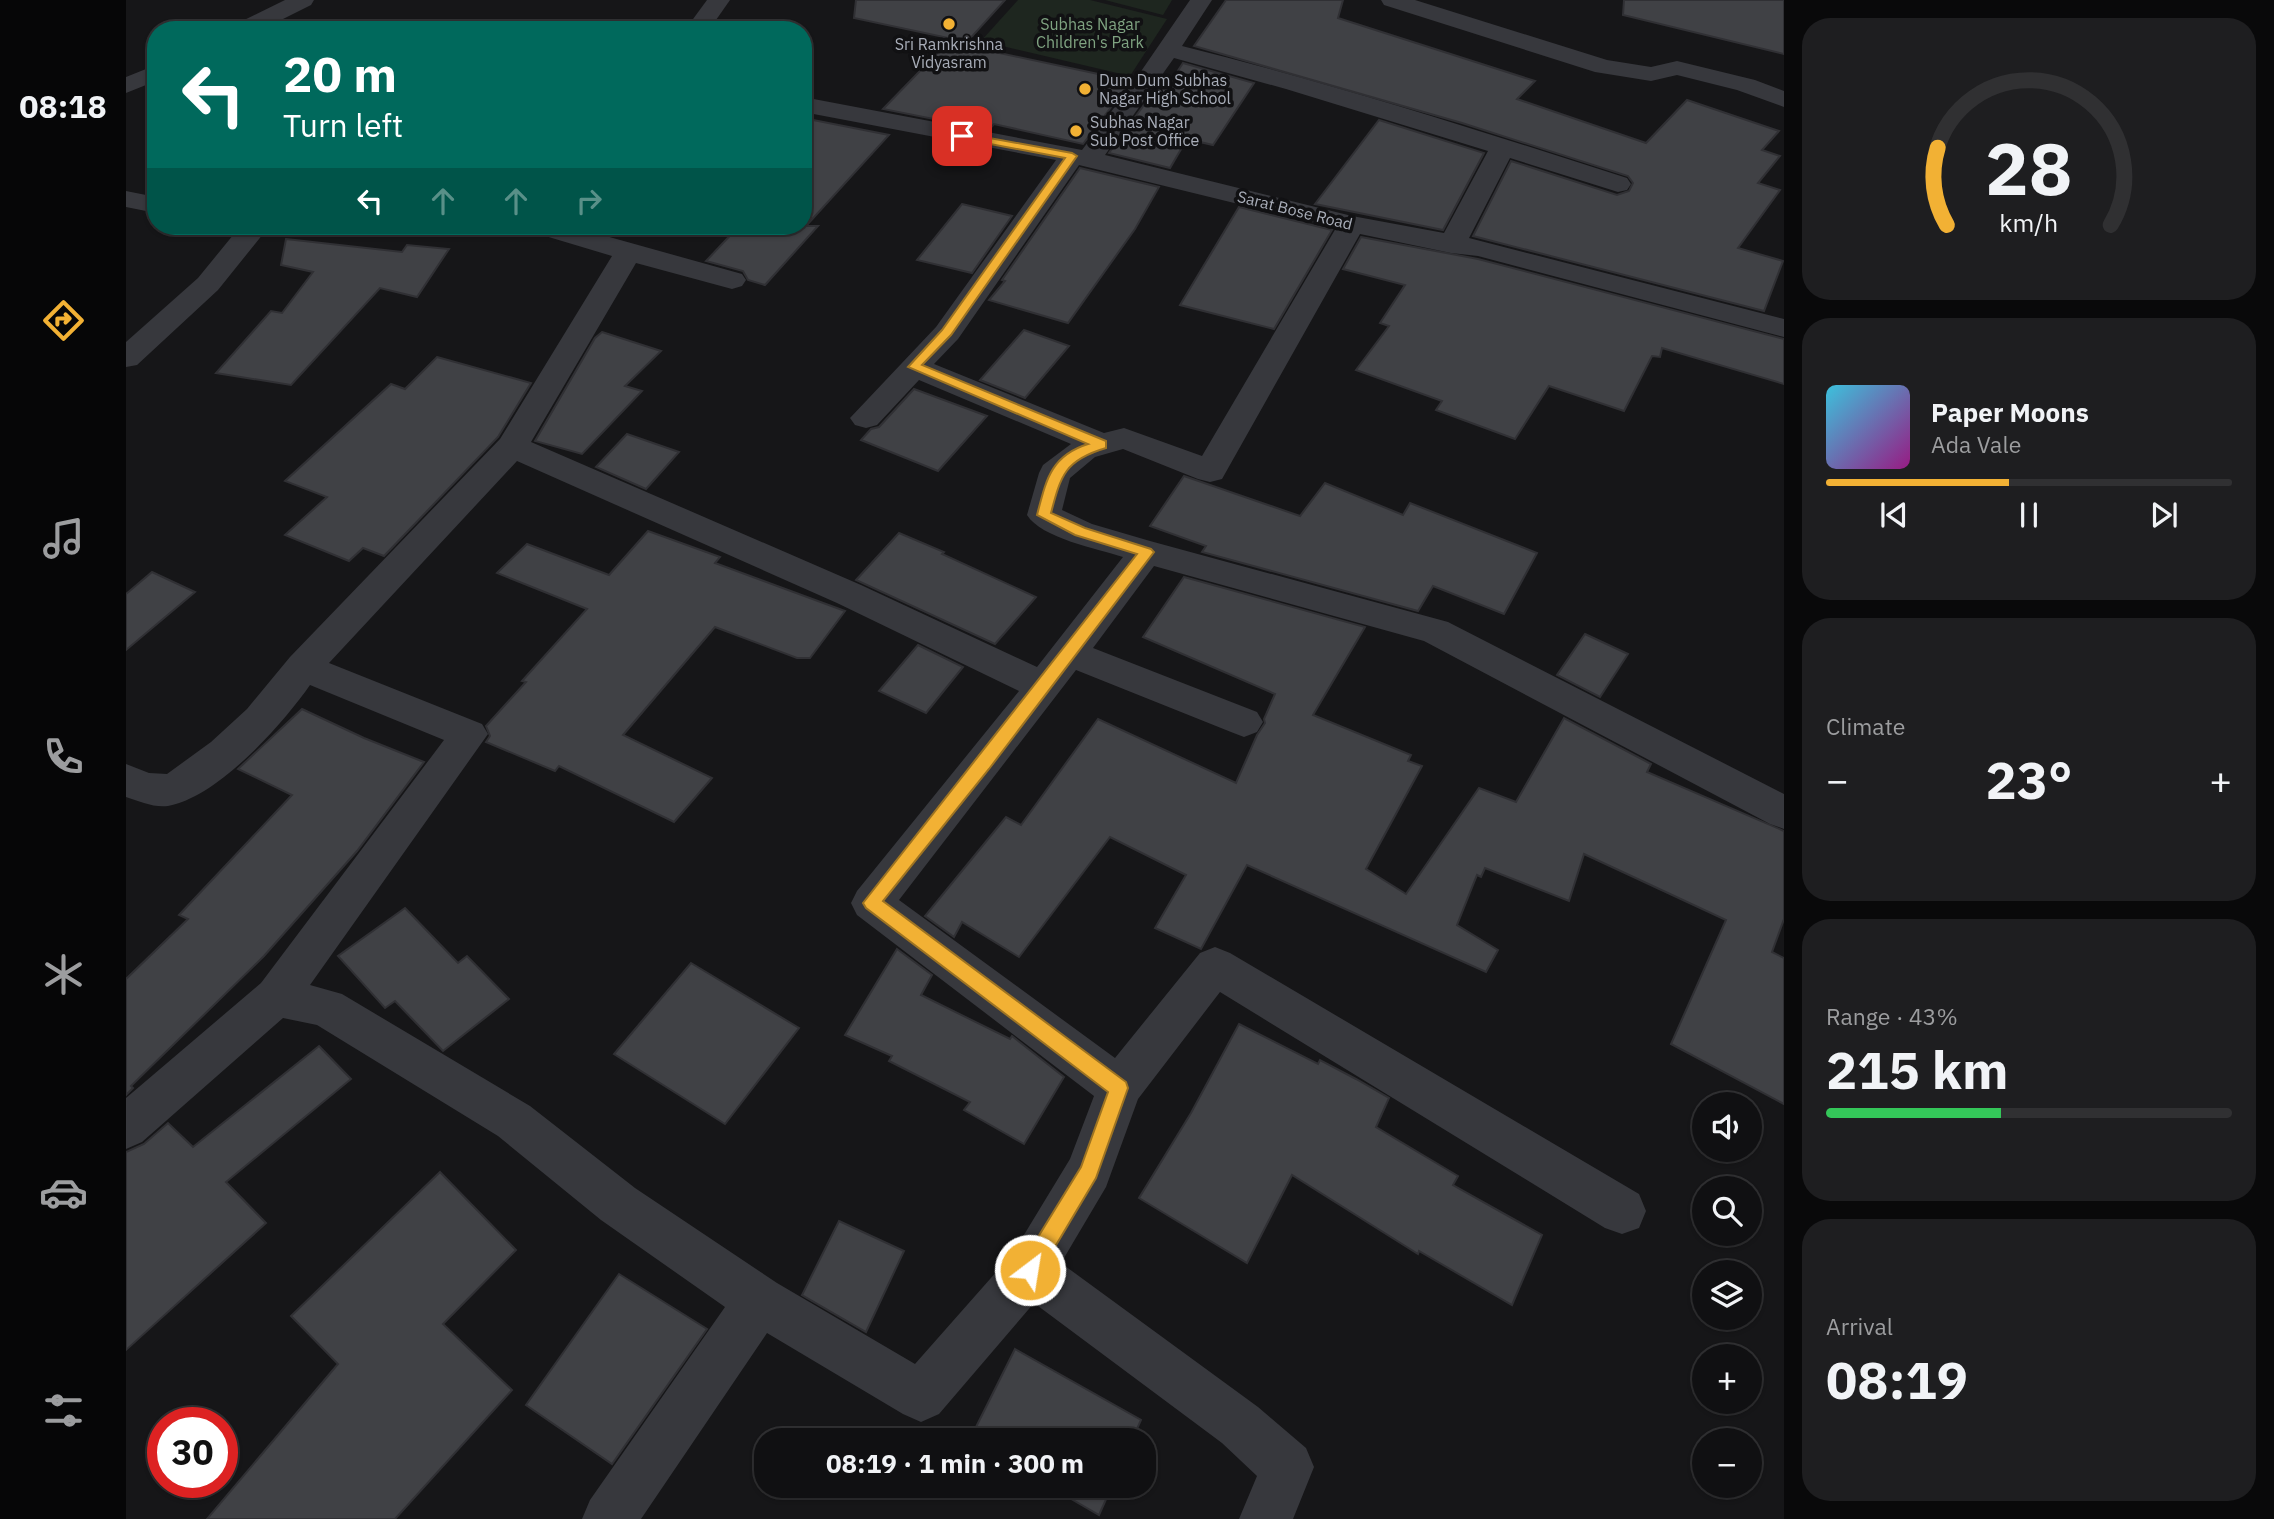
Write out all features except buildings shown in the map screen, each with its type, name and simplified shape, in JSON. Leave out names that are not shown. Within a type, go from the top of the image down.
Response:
[{"type":"street","points":[[260,21],[303,0]]},
{"type":"street","points":[[704,21],[719,0]]},
{"type":"street","points":[[866,418],[947,333],[1081,158],[1169,50],[1201,0]]},
{"type":"street","points":[[1392,0],[1486,32],[1604,67],[1651,74],[1677,68],[1746,85],[1784,100]]},
{"type":"street","points":[[1169,50],[1229,64],[1618,184]]},
{"type":"street","points":[[126,86],[147,76]]},
{"type":"street","name":"Sarat Bose Road","points":[[812,106],[1081,158],[1352,224],[1451,245],[1480,248],[1784,328]]},
{"type":"street","points":[[1451,245],[1503,147]]},
{"type":"street","points":[[126,199],[147,203]]},
{"type":"street","points":[[1352,224],[1210,471],[1124,438],[1101,444],[1084,450],[1055,473],[1044,515],[1080,532],[1146,552],[1434,631],[1784,813]]},
{"type":"street","points":[[126,358],[208,284],[245,235]]},
{"type":"street","points":[[573,235],[732,279]]},
{"type":"street","points":[[126,780],[158,790],[169,790],[188,782],[251,732],[279,701],[303,667],[512,446],[628,251]]},
{"type":"street","points":[[914,367],[1101,444]]},
{"type":"street","points":[[512,446],[849,594],[1043,686]]},
{"type":"street","points":[[1119,1088],[872,903],[984,765],[1146,552]]},
{"type":"street","points":[[1069,653],[1244,722]]},
{"type":"street","points":[[126,1127],[276,997],[469,734],[303,667]]},
{"type":"street","points":[[276,997],[327,1008],[514,1121],[618,1204],[759,1301],[921,1396],[1030,1270],[1089,1171],[1119,1088],[1215,966],[1622,1211]]},
{"type":"street","points":[[1030,1270],[1240,1425],[1287,1467],[1266,1519]]},
{"type":"street","points":[[609,1519],[759,1301]]},
{"type":"green space","name":"Subhas Nagar Children's Park","points":[[1018,0],[1090,0],[1167,19],[1130,76],[981,41]]},
{"type":"green space","points":[[1105,0],[1172,0],[1163,15]]},
{"type":"place","name":"Sri Ramkrishna Vidyasram","points":[[949,24]]},
{"type":"place","name":"Dum Dum Subhas Nagar High School","points":[[1085,89]]},
{"type":"place","name":"Subhas Nagar Sub Post Office","points":[[1076,131]]},
{"type":"route","points":[[962,136],[1072,156],[947,333],[914,367],[1101,444],[1084,450],[1055,473],[1044,515],[1080,532],[1146,552],[984,765],[872,903],[1119,1088],[1089,1171],[1030,1270]]}]
